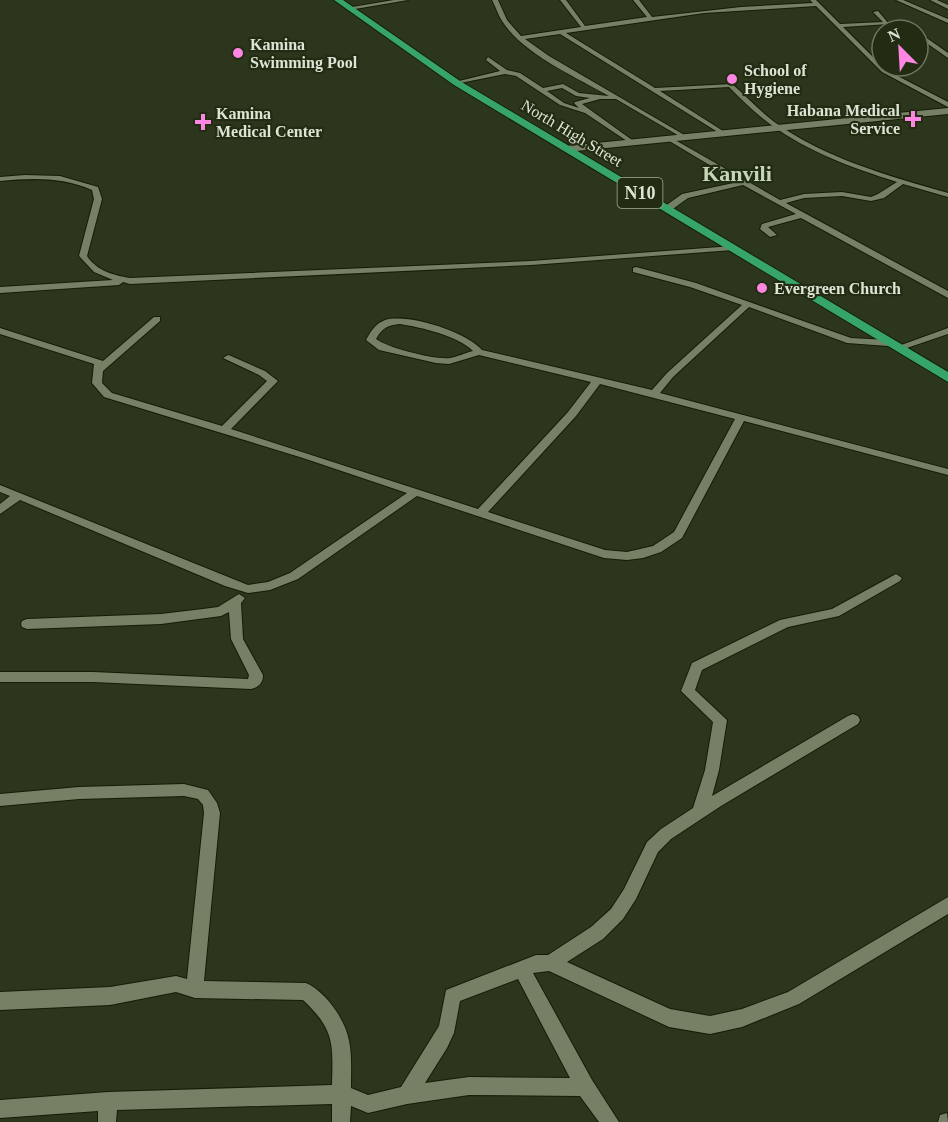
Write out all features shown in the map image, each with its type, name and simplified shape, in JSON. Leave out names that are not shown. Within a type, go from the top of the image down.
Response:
[{"type":"highway","name":"North High Street","points":[[338,0],[457,83],[948,378]]},
{"type":"main road","points":[[566,149],[777,126],[948,111]]},
{"type":"street","points":[[349,8],[405,0]]},
{"type":"street","points":[[495,0],[505,21],[520,38],[547,57],[683,136]]},
{"type":"street","points":[[563,0],[584,28]]},
{"type":"street","points":[[636,0],[651,18]]},
{"type":"street","points":[[757,0],[770,5]]},
{"type":"street","points":[[899,0],[948,21]]},
{"type":"street","points":[[933,0],[948,7]]},
{"type":"street","points":[[520,38],[651,18],[814,2],[884,71],[948,105]]},
{"type":"street","points":[[700,5],[705,12]]},
{"type":"street","points":[[839,26],[887,23],[876,12]]},
{"type":"street","points":[[561,32],[721,132]]},
{"type":"street","points":[[930,43],[948,56]]},
{"type":"street","points":[[488,59],[505,72]]},
{"type":"street","points":[[457,83],[505,72],[518,74],[562,104],[589,115],[630,141]]},
{"type":"street","points":[[580,83],[588,81]]},
{"type":"street","points":[[543,90],[572,84]]},
{"type":"street","points":[[655,90],[730,85],[777,126],[834,158],[866,172],[948,195]]},
{"type":"street","points":[[564,86],[578,94],[616,98]]},
{"type":"street","points":[[589,115],[577,103],[600,97]]},
{"type":"street","points":[[668,138],[744,183],[948,295]]},
{"type":"street","points":[[0,179],[26,176],[61,177],[95,189],[98,199],[83,256],[86,262],[98,271],[111,277],[130,281]]},
{"type":"street","points":[[780,202],[804,196],[842,194],[871,199],[881,196],[902,182]]},
{"type":"street","points":[[667,209],[685,196],[744,183]]},
{"type":"street","points":[[773,235],[764,230],[765,226],[802,215]]},
{"type":"street","points":[[0,290],[130,281],[543,263],[734,248]]},
{"type":"street","points":[[636,270],[693,285],[850,341],[893,346],[948,331]]},
{"type":"street","points":[[654,394],[670,375],[748,304]]},
{"type":"street","points":[[99,369],[157,319]]},
{"type":"street","points":[[479,352],[471,343],[400,320],[382,323],[373,332],[371,340],[381,348],[436,360],[449,361],[479,352],[654,394],[948,472]]},
{"type":"street","points":[[0,330],[96,360],[100,363],[97,383],[108,395],[224,430],[604,554],[627,556],[657,549],[678,535],[741,417]]},
{"type":"street","points":[[224,430],[273,381],[228,358]]},
{"type":"street","points":[[480,514],[572,414],[598,380]]},
{"type":"street","points":[[0,488],[248,589],[270,586],[294,576],[414,493]]},
{"type":"street","points":[[0,510],[18,496]]},
{"type":"street","points":[[699,813],[712,770],[720,720],[688,691],[697,667],[785,623],[835,613],[896,578]]},
{"type":"street","points":[[27,624],[162,619],[220,611],[235,603],[248,589]]},
{"type":"street","points":[[0,677],[93,677],[251,684],[256,680],[256,675],[237,639],[235,603]]},
{"type":"street","points":[[550,963],[597,933],[617,914],[630,894],[652,847],[666,834],[853,720]]},
{"type":"street","points":[[0,800],[79,793],[190,791],[203,794],[210,803],[212,813],[195,989]]},
{"type":"street","points":[[407,1095],[448,1027],[452,996],[536,963],[550,963],[669,1018],[710,1025],[742,1018],[793,998],[948,905]]},
{"type":"street","points":[[522,969],[585,1087],[610,1122]]},
{"type":"street","points":[[0,1001],[110,996],[176,984],[195,989],[306,992],[323,1007],[338,1029],[342,1051],[341,1122]]},
{"type":"street","points":[[0,1109],[108,1101],[343,1094],[368,1104],[407,1095],[469,1086],[585,1087]]},
{"type":"street","points":[[107,1122],[108,1101]]},
{"type":"place","name":"Kamina Swimming Pool","points":[[238,53]]},
{"type":"place","name":"School of Hygiene","points":[[732,79]]},
{"type":"place","name":"Habana Medical Service","points":[[913,119]]},
{"type":"place","name":"Kamina Medical Center","points":[[203,122]]},
{"type":"place","name":"Evergreen Church","points":[[762,288]]},
{"type":"district","name":"Kanvili","points":[[737,173]]}]
